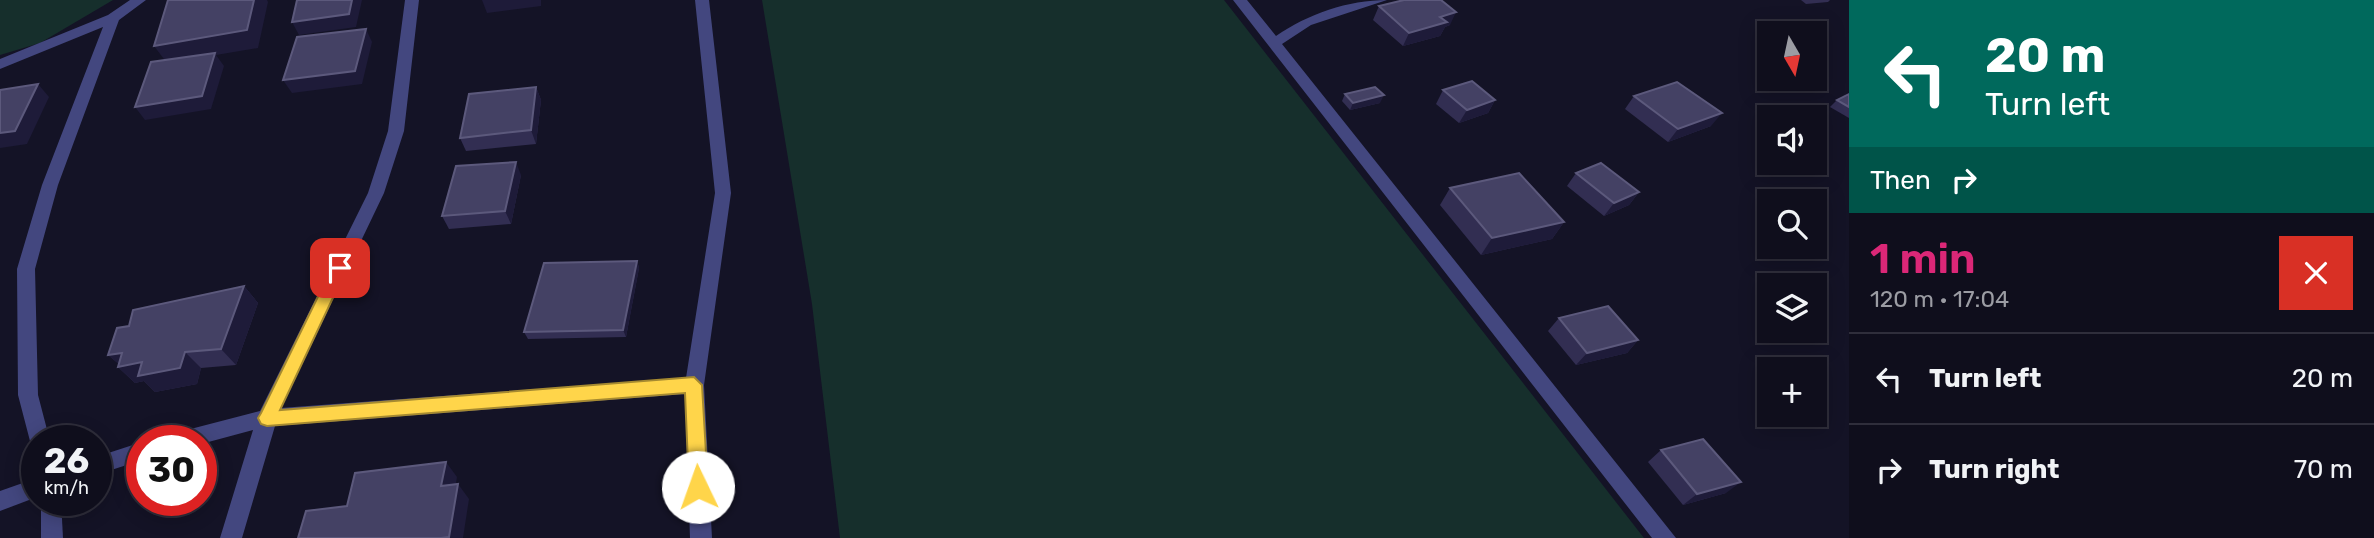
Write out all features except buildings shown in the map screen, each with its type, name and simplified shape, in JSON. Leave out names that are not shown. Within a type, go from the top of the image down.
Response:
[{"type":"street","points":[[0,64],[113,18],[139,0]]},
{"type":"street","points":[[231,538],[267,418],[376,193],[396,131],[412,0]]},
{"type":"street","points":[[701,538],[694,385],[723,193],[702,0]]},
{"type":"street","points":[[1240,0],[1665,538]]},
{"type":"street","points":[[1273,44],[1306,22],[1380,0]]},
{"type":"street","points":[[36,425],[28,395],[26,269],[50,185],[113,18]]},
{"type":"street","points":[[217,431],[267,418],[694,385]]},
{"type":"street","points":[[0,501],[21,493]]},
{"type":"street","points":[[51,516],[52,538]]},
{"type":"green space","points":[[0,0],[113,0],[40,43],[0,55]]},
{"type":"green space","points":[[762,0],[1224,0],[1644,538],[840,538],[812,304]]},
{"type":"route","points":[[340,268],[267,418],[377,407],[558,397],[694,385],[698,487]]}]
